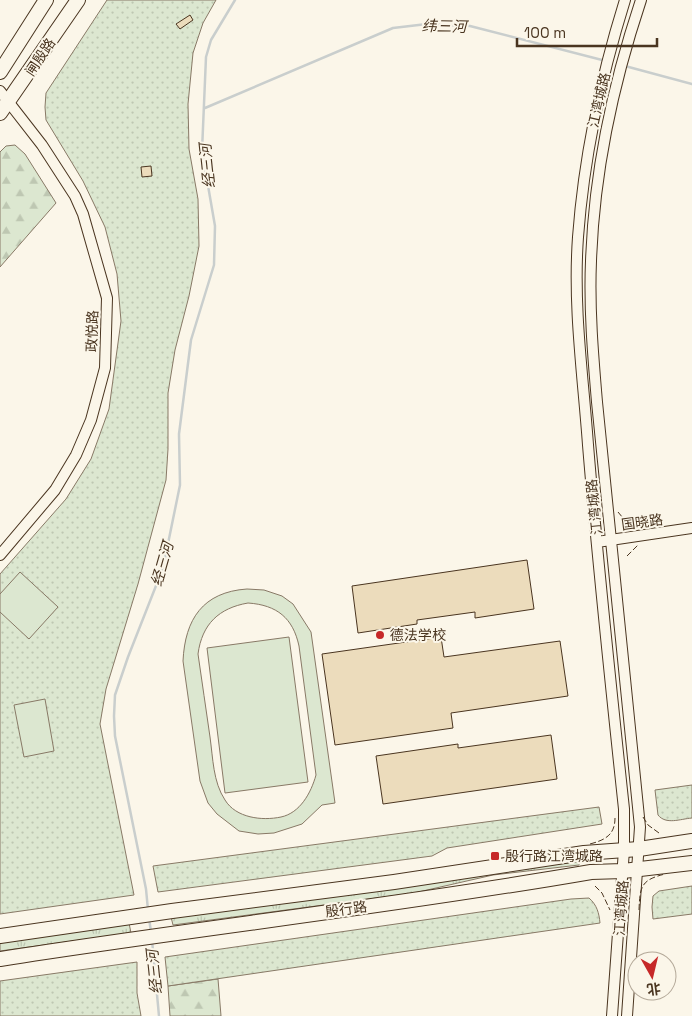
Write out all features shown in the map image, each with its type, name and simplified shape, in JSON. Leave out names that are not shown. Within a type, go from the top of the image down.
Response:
[{"type":"main road","name":"闸殷路","points":[[3,102],[61,26],[78,0]]},
{"type":"main road","name":"闸殷路","points":[[0,72],[42,6]]},
{"type":"main road","points":[[42,6],[32,32],[36,42],[44,42],[61,26]]},
{"type":"main road","name":"殷行路","points":[[0,936],[394,882],[584,853],[639,849],[692,841]]},
{"type":"main road","name":"殷行路","points":[[0,959],[131,938],[396,903],[591,872],[638,870],[692,863]]},
{"type":"street","name":"江湾城路","points":[[612,1016],[623,871],[624,809],[578,346],[577,263],[584,182],[604,73],[625,0]]},
{"type":"street","name":"江湾城路","points":[[627,1016],[631,976],[634,903],[638,870],[639,802],[611,540],[593,345],[590,262],[598,183],[606,131],[625,50],[641,0]]},
{"type":"street","name":"政悦路","points":[[0,555],[55,490],[76,455],[91,420],[105,368],[107,298],[83,214],[75,196],[42,145],[3,102]]},
{"type":"street","name":"国晓路","points":[[597,542],[692,528]]},
{"type":"green space","points":[[107,0],[216,0],[203,23],[193,53],[188,104],[189,149],[198,199],[199,246],[175,350],[168,393],[166,480],[138,584],[106,689],[100,724],[134,895],[0,914],[0,574],[66,499],[91,459],[109,409],[121,321],[117,274],[105,227],[83,181],[46,120],[45,107],[46,93]]},
{"type":"green space","points":[[15,145],[25,154],[56,203],[0,267],[0,152],[6,146]]},
{"type":"green space","points":[[20,572],[58,607],[29,639],[0,612],[0,594]]},
{"type":"green space","points":[[247,589],[264,590],[282,596],[293,604],[311,632],[335,803],[322,805],[302,824],[274,833],[258,834],[239,831],[217,814],[208,803],[200,781],[183,661],[185,646],[188,632],[199,610],[208,602],[232,591]],"holes":[[[258,604],[275,610],[282,615],[293,628],[296,636],[299,646],[316,775],[308,795],[299,807],[288,815],[266,819],[250,817],[236,811],[225,800],[218,786],[214,770],[198,654],[203,634],[220,613],[238,605]]]},
{"type":"green space","points":[[289,637],[308,782],[225,793],[207,648]]},
{"type":"green space","points":[[45,699],[54,751],[24,757],[14,705]]},
{"type":"green space","points":[[692,785],[692,818],[669,821],[658,815],[655,790]]},
{"type":"green space","points":[[599,807],[602,824],[447,848],[432,856],[158,892],[153,866]]},
{"type":"green space","points":[[580,861],[579,865],[493,875],[414,893],[173,925],[171,917]]},
{"type":"green space","points":[[692,886],[692,914],[653,919],[653,896],[659,891]]},
{"type":"green space","points":[[589,898],[597,909],[600,923],[168,986],[165,957]]},
{"type":"green space","points":[[129,923],[131,933],[0,951],[0,943]]},
{"type":"green space","points":[[137,962],[137,993],[141,1016],[0,1016],[0,981]]},
{"type":"green space","points":[[218,979],[221,1016],[170,1016],[168,986]]},
{"type":"building","points":[[190,15],[193,20],[180,29],[176,24]]},
{"type":"building","points":[[151,166],[152,176],[142,177],[141,167]]},
{"type":"building","points":[[527,560],[534,609],[475,618],[475,612],[417,620],[417,624],[358,633],[352,586]]},
{"type":"building","points":[[441,637],[444,657],[560,641],[568,696],[451,713],[453,728],[335,745],[322,654]]},
{"type":"building","points":[[551,735],[557,779],[383,804],[376,756],[458,744],[458,748]]},
{"type":"waterway","name":"经三河","points":[[148,910],[146,889],[115,736],[115,695],[163,568],[180,485],[179,434],[191,340],[214,265],[215,226],[202,151],[206,57],[211,40],[235,0]]},
{"type":"waterway","name":"纬三河","points":[[205,108],[393,28],[427,24],[470,26],[606,61]]},
{"type":"waterway","name":"纬三河","points":[[625,66],[692,84]]},
{"type":"waterway","name":"经三河","points":[[149,918],[151,932]]},
{"type":"waterway","name":"经三河","points":[[152,940],[159,1016]]},
{"type":"fence","points":[[618,512],[623,518],[634,524]]},
{"type":"fence","points":[[627,556],[638,545]]},
{"type":"fence","points":[[643,817],[648,825],[659,833]]},
{"type":"fence","points":[[590,844],[600,841],[611,833],[615,824],[615,818]]},
{"type":"fence","points":[[639,910],[643,885],[651,879],[665,874]]},
{"type":"fence","points":[[595,886],[602,893],[610,910]]},
{"type":"place","name":"德法学校","points":[[380,635]]},
{"type":"place","name":"殷行路江湾城路","points":[[495,856]]}]
